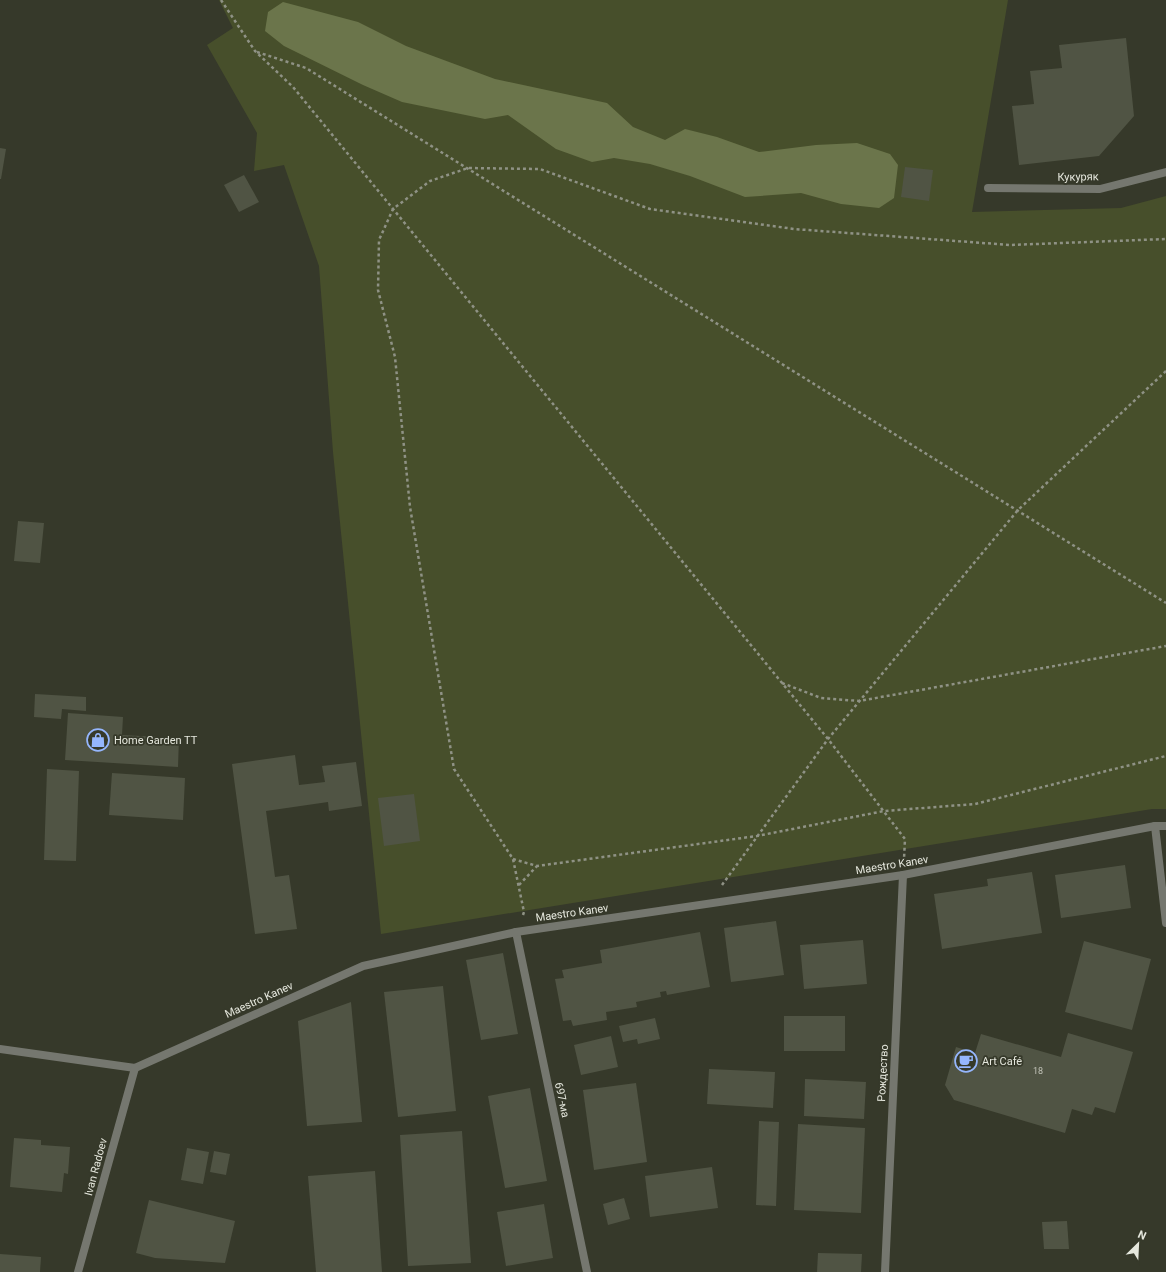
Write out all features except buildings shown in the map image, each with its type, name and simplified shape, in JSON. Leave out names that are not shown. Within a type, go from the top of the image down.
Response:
[{"type":"street","name":"Кукуряк","points":[[988,188],[1100,189],[1166,172]]},
{"type":"street","name":"Maestro Kanev","points":[[134,1068],[363,966],[516,932],[902,875],[1155,826],[1166,826]]},
{"type":"street","points":[[1155,826],[1166,923]]},
{"type":"street","name":"Рождество","points":[[885,1272],[902,875]]},
{"type":"street","name":"697-ма","points":[[516,932],[587,1272]]},
{"type":"street","points":[[0,1049],[134,1068]]},
{"type":"street","name":"Ivan Radoev","points":[[78,1272],[134,1068]]},
{"type":"path","points":[[221,0],[255,51],[293,87],[828,739],[905,839],[902,875]]},
{"type":"path","points":[[255,51],[306,68],[1166,603]]},
{"type":"path","points":[[516,932],[524,912],[513,859],[454,769],[410,507],[395,357],[378,290],[379,240],[393,210],[430,181],[468,168],[540,169],[650,209],[794,229],[1010,245],[1166,239]]},
{"type":"path","points":[[708,903],[828,739],[1018,510],[1166,371]]},
{"type":"path","points":[[782,683],[821,698],[859,701],[1166,646]]},
{"type":"path","points":[[513,859],[537,866],[757,836],[884,811],[975,804],[1166,756]]},
{"type":"path","points":[[519,885],[537,866]]},
{"type":"green space","points":[[219,0],[1008,0],[972,212],[1121,208],[1166,196],[1166,809],[1152,809],[381,934],[333,452],[319,266],[284,165],[254,171],[257,133],[207,45],[233,28]]},
{"type":"green space","points":[[283,2],[358,22],[406,46],[495,79],[607,103],[633,127],[665,140],[685,129],[717,137],[759,152],[816,145],[857,143],[890,154],[898,165],[894,198],[879,208],[841,204],[801,193],[745,197],[690,176],[650,164],[614,158],[592,162],[556,149],[508,115],[485,119],[402,102],[363,85],[284,46],[265,31],[268,12]]},
{"type":"place","name":"Home Garden TT","points":[[98,740]]},
{"type":"place","name":"Art Café","points":[[966,1061]]}]
